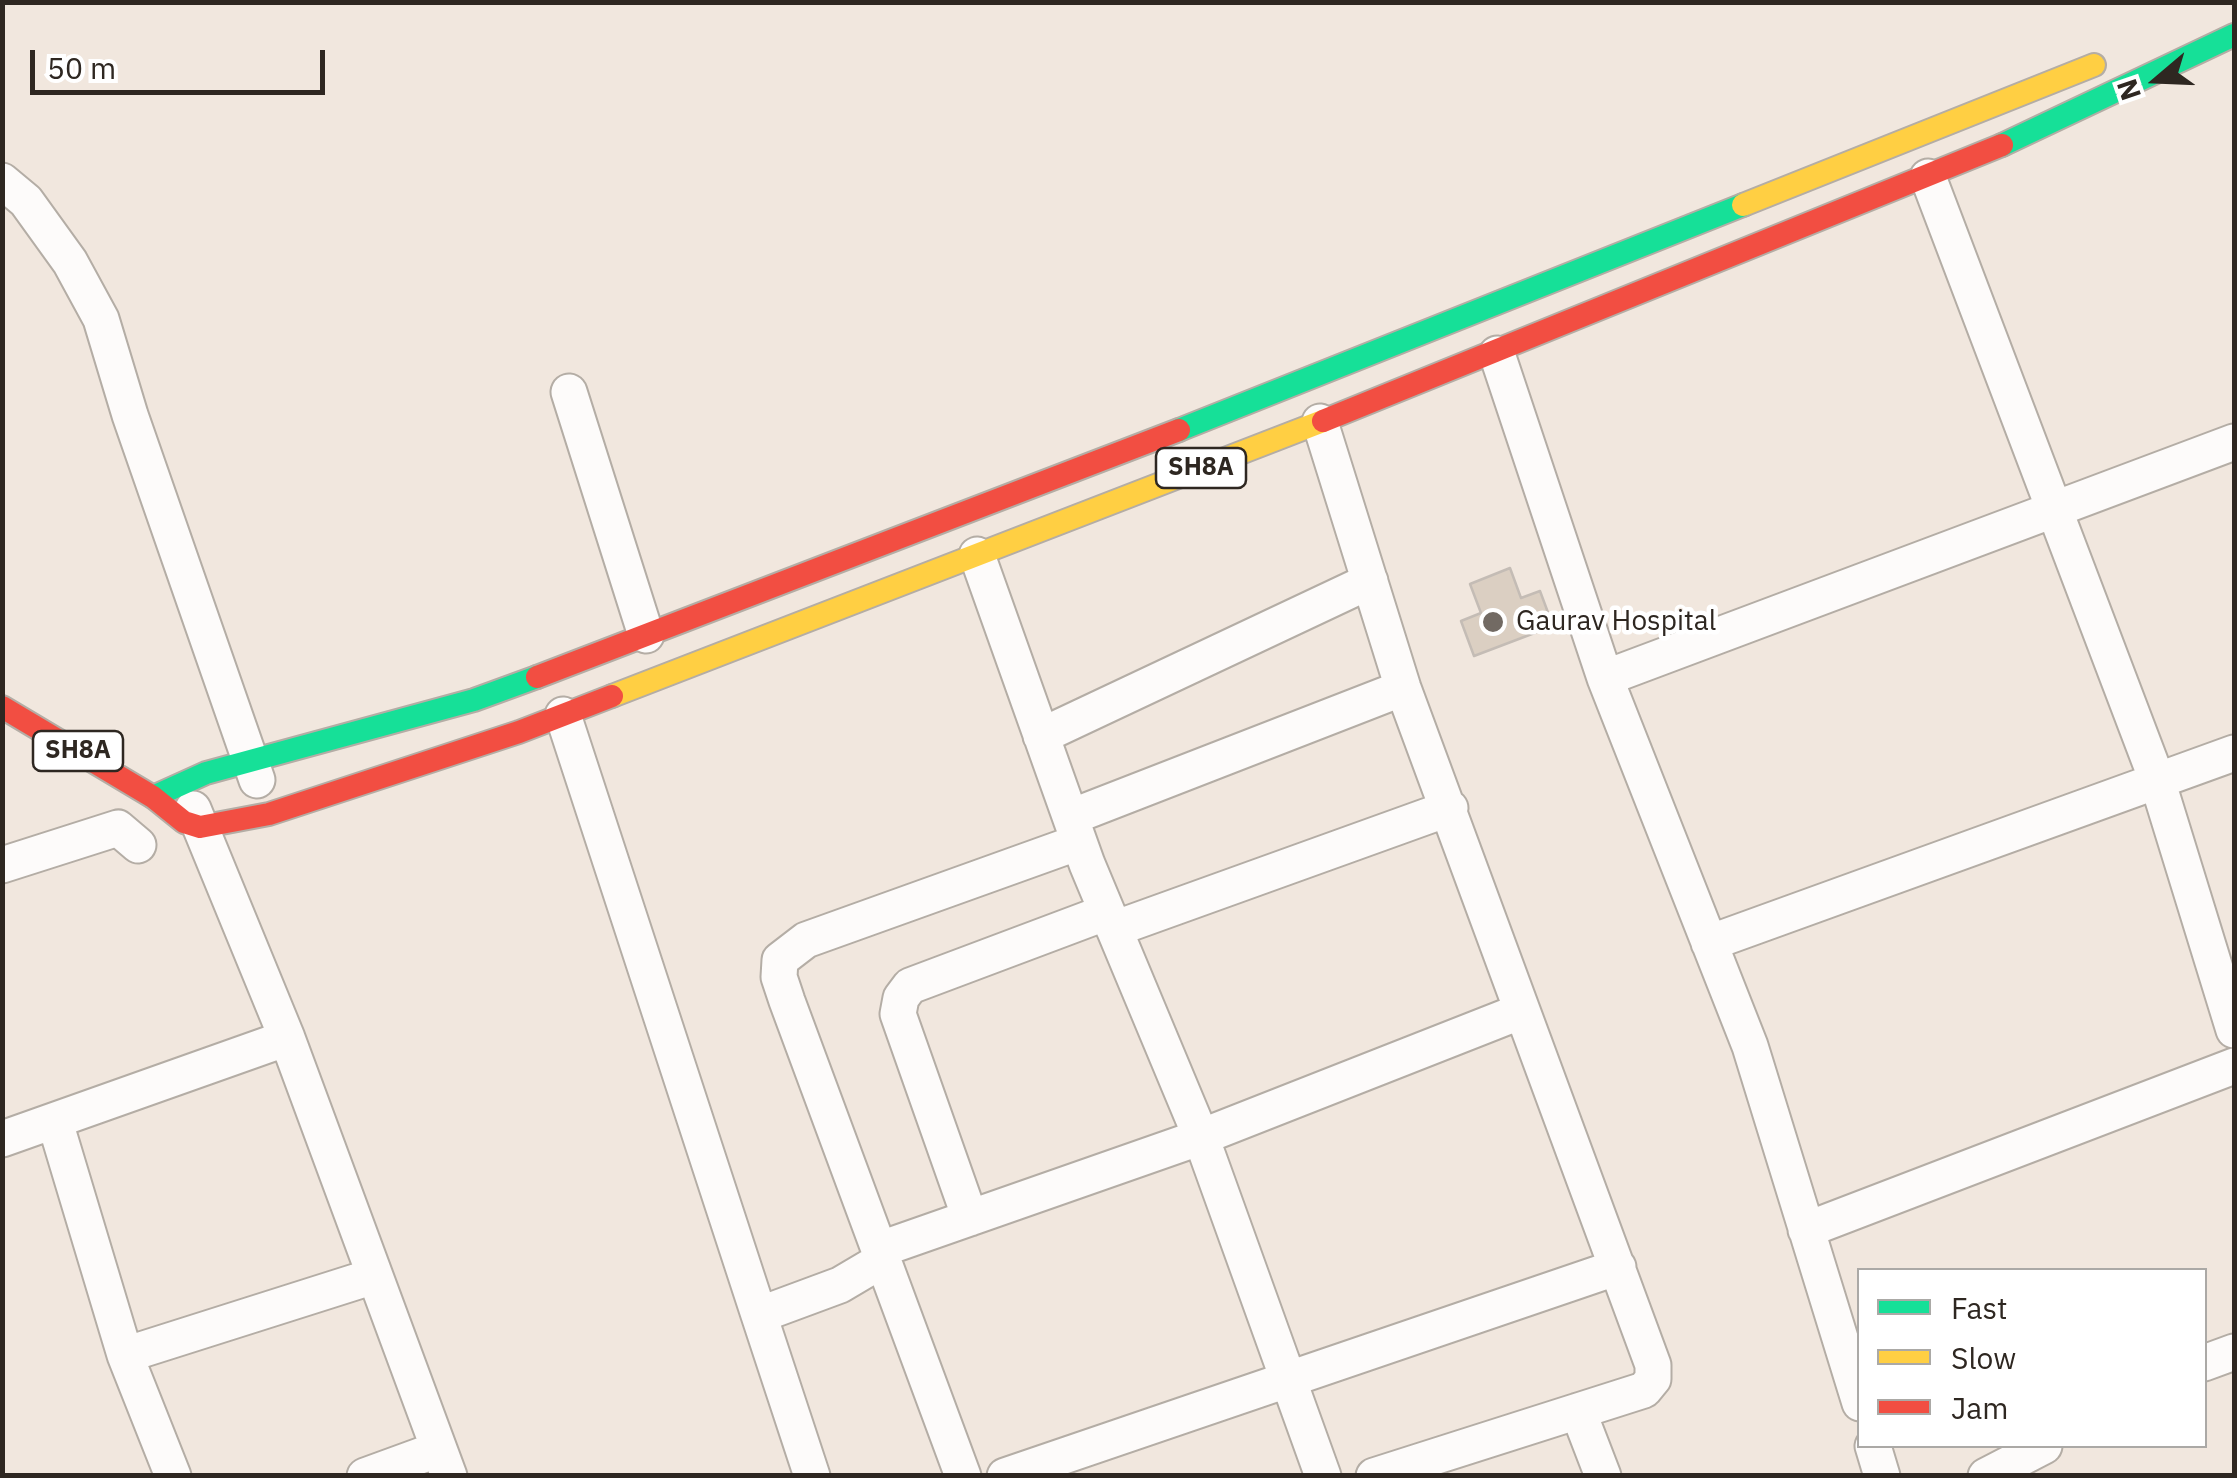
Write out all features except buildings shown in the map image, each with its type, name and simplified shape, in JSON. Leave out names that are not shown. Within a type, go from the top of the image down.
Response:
[{"type":"main road","name":"SH8A","points":[[200,827],[269,814],[563,715],[1498,354],[2075,114],[2234,35]]},
{"type":"main road","name":"SH8A","points":[[2,707],[167,789],[250,760],[474,700],[1467,318],[2123,52]]},
{"type":"street","points":[[1928,177],[2052,513],[2157,780],[2234,1030]]},
{"type":"street","points":[[2,181],[26,201],[70,262],[101,319],[130,416],[269,814]]},
{"type":"street","points":[[1498,354],[1605,678],[1750,1046],[1857,1393]]},
{"type":"street","points":[[569,392],[646,635]]},
{"type":"street","points":[[1320,422],[1403,688],[1450,808],[1519,1012],[1649,1347],[1653,1379],[1644,1390],[1374,1476]]},
{"type":"street","points":[[1605,678],[2234,442]]},
{"type":"street","points":[[977,554],[1075,829],[1201,1137],[1323,1476]]},
{"type":"street","points":[[1041,736],[1370,581]]},
{"type":"street","points":[[963,1476],[787,1001],[779,977],[780,960],[806,940],[1403,688]]},
{"type":"street","points":[[563,715],[812,1476]]},
{"type":"street","points":[[1709,943],[2234,753]]},
{"type":"street","points":[[167,789],[200,827],[286,1038],[444,1462],[366,1476]]},
{"type":"street","points":[[970,1218],[898,1014],[901,998],[910,986],[1450,808]]},
{"type":"street","points":[[2,865],[118,828],[138,844]]},
{"type":"street","points":[[759,1315],[840,1286],[882,1254],[970,1218],[1201,1137],[1519,1012]]},
{"type":"street","points":[[2,1139],[286,1038]]},
{"type":"street","points":[[1806,1230],[2234,1066]]},
{"type":"street","points":[[55,1122],[125,1356],[173,1476]]},
{"type":"street","points":[[1005,1476],[1618,1267]]},
{"type":"street","points":[[125,1356],[374,1276]]},
{"type":"street","points":[[2207,1362],[2234,1352]]},
{"type":"street","points":[[1578,1411],[1603,1476]]},
{"type":"street","points":[[1873,1448],[1882,1476]]},
{"type":"street","points":[[1986,1476],[2040,1448]]},
{"type":"traffic: fast","points":[[2002,145],[2234,35]]},
{"type":"traffic: fast","points":[[1179,430],[1743,205]]},
{"type":"traffic: fast","points":[[153,797],[206,773],[474,700],[537,677]]},
{"type":"traffic: slow","points":[[1743,205],[2094,65]]},
{"type":"traffic: slow","points":[[612,696],[1323,421]]},
{"type":"traffic: jam","points":[[1323,421],[2002,145]]},
{"type":"traffic: jam","points":[[537,677],[1179,430]]},
{"type":"traffic: jam","points":[[2,707],[153,797],[184,822],[200,827],[269,814],[519,732],[612,696]]},
{"type":"place","name":"Gaurav Hospital","points":[[1493,622]]}]
